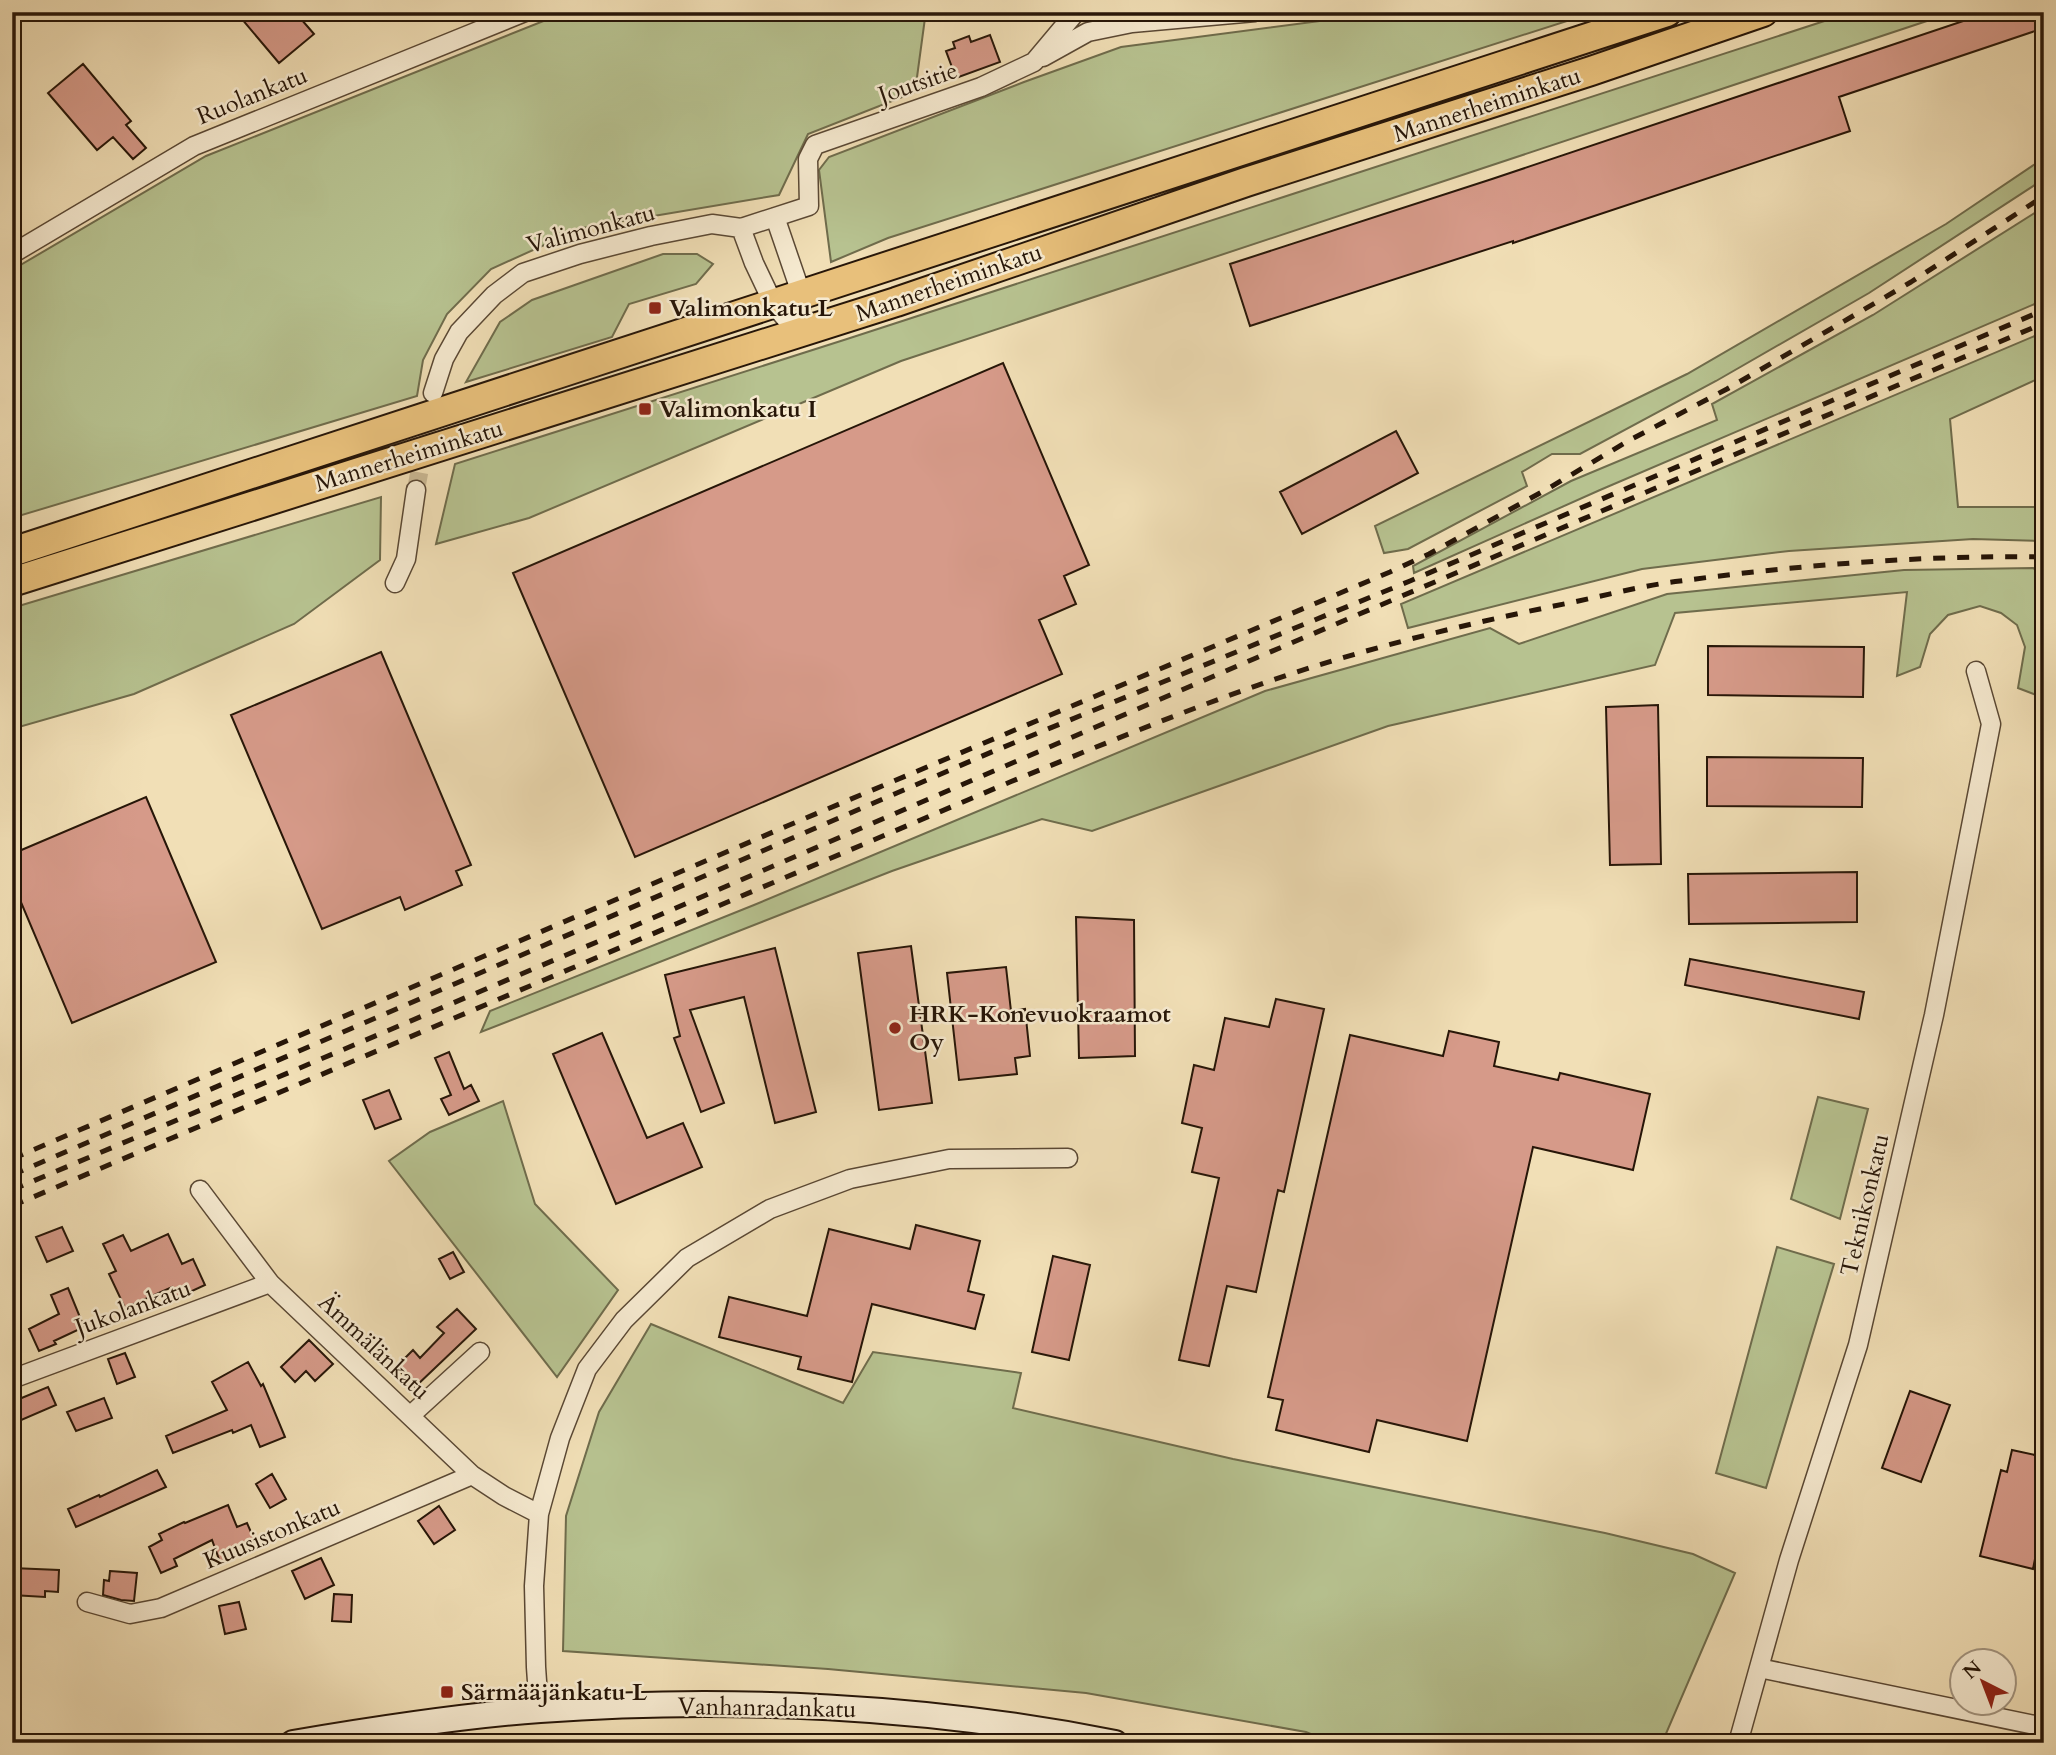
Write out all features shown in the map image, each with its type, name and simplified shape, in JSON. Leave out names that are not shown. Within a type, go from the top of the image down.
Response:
[{"type":"main road","name":"Mannerheiminkatu","points":[[12,552],[1667,12]]},
{"type":"main road","name":"Mannerheiminkatu","points":[[12,582],[895,302],[1246,182],[1591,72],[1763,12]]},
{"type":"street","name":"Ruolankatu","points":[[12,254],[194,146],[525,12]]},
{"type":"street","name":"Joutsitie","points":[[809,206],[808,159],[815,145],[981,87],[1034,62],[1076,12]]},
{"type":"street","points":[[1034,62],[1088,32],[1132,23],[1255,12]]},
{"type":"street","name":"Valimonkatu","points":[[433,393],[444,359],[459,332],[494,295],[523,273],[580,254],[651,236],[712,224],[741,228],[809,206]]},
{"type":"street","points":[[775,217],[802,296],[798,333]]},
{"type":"street","points":[[741,228],[774,305],[798,333]]},
{"type":"street","points":[[395,583],[406,559],[416,490]]},
{"type":"street","name":"Teknikonkatu","points":[[1738,1743],[1789,1560],[1858,1345],[1934,1015],[1991,724],[1976,671]]},
{"type":"street","points":[[539,1710],[534,1586],[539,1514],[560,1438],[587,1369],[624,1320],[687,1258],[770,1209],[850,1179],[949,1159],[1068,1158]]},
{"type":"street","name":"Ämmälänkatu","points":[[200,1190],[270,1283],[472,1475],[539,1514]]},
{"type":"street","name":"Jukolankatu","points":[[12,1379],[270,1283]]},
{"type":"street","points":[[411,1415],[480,1352]]},
{"type":"street","name":"Kuusistonkatu","points":[[87,1602],[130,1614],[161,1608],[472,1475]]},
{"type":"street","points":[[1759,1668],[2044,1727]]},
{"type":"street","name":"Vanhanradankatu","points":[[293,1743],[381,1728],[539,1710],[712,1705],[822,1707],[988,1723],[1115,1743]]},
{"type":"green space","points":[[566,12],[936,12],[925,18],[915,92],[808,134],[779,195],[582,228],[491,269],[447,314],[423,360],[417,396],[12,518],[12,270],[206,156]]},
{"type":"green space","points":[[1389,12],[1595,12],[888,238],[831,262],[819,170],[829,157],[1121,47]]},
{"type":"green space","points":[[1852,12],[1954,12],[901,361],[529,518],[436,544],[455,464]]},
{"type":"green space","points":[[2044,158],[2044,179],[1869,293],[1716,381],[1580,454],[1552,454],[1522,472],[1527,486],[1408,549],[1384,553],[1375,526],[1687,374],[1946,224]]},
{"type":"green space","points":[[2044,207],[2044,300],[1600,490],[1414,573],[1413,566],[1571,481],[1717,420],[1712,404],[1873,315]]},
{"type":"green space","points":[[663,254],[697,254],[713,264],[696,284],[629,304],[612,337],[466,382],[500,322],[532,300]]},
{"type":"green space","points":[[2044,332],[2044,376],[1950,419],[1958,507],[2044,507],[2044,541],[1973,539],[1789,551],[1642,569],[1408,628],[1401,604]]},
{"type":"green space","points":[[381,497],[380,560],[294,624],[134,694],[12,729],[12,608]]},
{"type":"green space","points":[[2033,568],[2044,574],[2044,698],[2018,688],[2025,647],[2017,625],[2001,613],[1980,606],[1948,615],[1930,634],[1920,667],[1897,676],[1907,592],[1675,613],[1655,665],[1388,726],[1092,831],[1042,819],[892,871],[481,1032],[490,1011],[754,905],[1265,691],[1490,628],[1519,644],[1667,594],[1904,570]]},
{"type":"green space","points":[[1818,1097],[1868,1109],[1840,1219],[1791,1199]]},
{"type":"green space","points":[[503,1101],[535,1204],[618,1290],[557,1377],[389,1161],[430,1132]]},
{"type":"green space","points":[[1777,1247],[1834,1264],[1766,1488],[1716,1473]]},
{"type":"green space","points":[[651,1324],[843,1403],[873,1352],[1021,1373],[1013,1408],[1233,1459],[1605,1533],[1693,1554],[1735,1573],[1662,1743],[1332,1743],[1306,1732],[1086,1693],[828,1669],[563,1651],[566,1516],[599,1412]]},
{"type":"building","points":[[236,12],[295,12],[314,34],[279,63]]},
{"type":"building","points":[[1990,12],[2044,12],[2044,28],[1839,97],[1850,131],[1513,243],[1250,326],[1230,264]]},
{"type":"building","points":[[990,35],[1000,62],[956,78],[946,51],[955,48],[953,42],[969,36],[971,42]]},
{"type":"building","points":[[83,64],[131,121],[126,125],[146,148],[133,159],[113,137],[97,150],[48,93]]},
{"type":"building","points":[[1003,363],[1089,565],[1064,576],[1076,604],[1039,620],[1062,674],[635,857],[513,573]]},
{"type":"building","points":[[1396,431],[1418,473],[1302,534],[1280,492]]},
{"type":"building","points":[[1708,646],[1864,647],[1863,697],[1708,695]]},
{"type":"building","points":[[381,652],[471,865],[456,871],[462,885],[405,910],[400,897],[322,929],[231,715]]},
{"type":"building","points":[[1658,705],[1661,864],[1610,865],[1606,707]]},
{"type":"building","points":[[1707,757],[1863,758],[1862,807],[1707,806]]},
{"type":"building","points":[[146,797],[216,962],[72,1023],[12,881],[12,854]]},
{"type":"building","points":[[1857,872],[1857,922],[1689,924],[1688,874]]},
{"type":"building","points":[[1076,917],[1134,920],[1135,1056],[1079,1058]]},
{"type":"building","name":"HRK-Konevuokraamot Oy","points":[[911,946],[932,1103],[879,1110],[858,953]]},
{"type":"building","points":[[775,948],[816,1112],[775,1123],[744,997],[690,1010],[724,1103],[701,1112],[674,1038],[680,1036],[665,975]]},
{"type":"building","points":[[1690,959],[1864,992],[1859,1019],[1685,985]]},
{"type":"building","points":[[1006,967],[1011,1011],[1025,1009],[1030,1056],[1015,1058],[1017,1074],[959,1080],[947,973]]},
{"type":"building","points":[[1276,999],[1324,1009],[1284,1192],[1278,1190],[1256,1292],[1227,1286],[1209,1366],[1179,1360],[1219,1178],[1192,1172],[1202,1128],[1182,1123],[1194,1065],[1214,1070],[1225,1018],[1269,1027]]},
{"type":"building","points":[[1449,1031],[1499,1042],[1494,1066],[1558,1080],[1560,1073],[1650,1094],[1633,1170],[1533,1147],[1467,1441],[1377,1420],[1369,1452],[1276,1430],[1283,1400],[1268,1397],[1350,1035],[1443,1056]]},
{"type":"building","points":[[602,1033],[647,1138],[683,1123],[702,1167],[616,1204],[553,1054]]},
{"type":"building","points":[[449,1052],[464,1089],[471,1085],[479,1101],[449,1115],[441,1099],[451,1095],[435,1058]]},
{"type":"building","points":[[389,1090],[401,1119],[375,1129],[363,1100]]},
{"type":"building","points":[[916,1225],[980,1241],[968,1291],[984,1295],[975,1329],[872,1304],[852,1382],[798,1369],[801,1357],[719,1337],[729,1297],[807,1316],[829,1229],[910,1249]]},
{"type":"building","points":[[62,1227],[73,1251],[47,1262],[36,1237]]},
{"type":"building","points":[[168,1234],[182,1264],[193,1259],[205,1285],[177,1298],[172,1287],[125,1308],[109,1274],[116,1271],[103,1244],[123,1235],[131,1251]]},
{"type":"building","points":[[453,1252],[464,1272],[450,1279],[439,1259]]},
{"type":"building","points":[[1053,1256],[1090,1265],[1069,1360],[1032,1352]]},
{"type":"building","points":[[68,1288],[84,1327],[39,1351],[29,1329],[59,1314],[51,1295]]},
{"type":"building","points":[[457,1309],[476,1329],[415,1387],[396,1367],[413,1350],[420,1358],[444,1333],[437,1327]]},
{"type":"building","points":[[309,1340],[333,1364],[315,1381],[306,1371],[295,1382],[281,1367]]},
{"type":"building","points":[[125,1353],[135,1377],[117,1384],[108,1359]]},
{"type":"building","points":[[248,1362],[261,1386],[263,1384],[285,1437],[260,1447],[251,1425],[173,1453],[166,1436],[227,1410],[212,1382]]},
{"type":"building","points":[[48,1387],[56,1405],[12,1424],[12,1402]]},
{"type":"building","points":[[1910,1391],[1950,1405],[1921,1482],[1882,1468]]},
{"type":"building","points":[[104,1398],[112,1418],[76,1431],[67,1412]]},
{"type":"building","points":[[2012,1450],[2044,1457],[2044,1561],[2035,1559],[2033,1569],[1980,1556],[2001,1470],[2007,1472]]},
{"type":"building","points":[[157,1470],[166,1487],[76,1527],[68,1509]]},
{"type":"building","points":[[272,1474],[286,1499],[270,1508],[256,1484]]},
{"type":"building","points":[[228,1505],[237,1527],[247,1523],[254,1539],[244,1543],[247,1551],[220,1562],[212,1540],[174,1559],[177,1566],[161,1573],[149,1547],[162,1540],[159,1534]]},
{"type":"building","points":[[439,1506],[455,1530],[434,1544],[418,1521]]},
{"type":"building","points":[[321,1558],[334,1585],[305,1599],[292,1571]]},
{"type":"building","points":[[12,1568],[59,1570],[58,1592],[45,1591],[45,1597],[12,1595]]},
{"type":"building","points":[[110,1571],[137,1573],[134,1601],[103,1595],[104,1580],[109,1581]]},
{"type":"building","points":[[334,1594],[352,1595],[351,1622],[332,1621]]},
{"type":"building","points":[[239,1602],[246,1629],[225,1634],[219,1606]]},
{"type":"tunnel","points":[[416,490],[431,407]]},
{"type":"railway","points":[[12,1159],[1429,554],[1829,330],[1911,282],[2044,196]]},
{"type":"railway","points":[[12,1175],[994,751],[1410,581],[2044,310]]},
{"type":"railway","points":[[12,1190],[2044,323]]},
{"type":"railway","points":[[12,1206],[1010,782],[1200,706],[1300,671],[1445,630],[1664,583],[1862,562],[2044,557]]},
{"type":"place","name":"Valimonkatu L","points":[[655,308]]},
{"type":"place","name":"Valimonkatu I","points":[[645,409]]},
{"type":"place","name":"HRK-Konevuokraamot Oy","points":[[895,1028]]},
{"type":"place","name":"Särmääjänkatu L","points":[[447,1692]]}]
